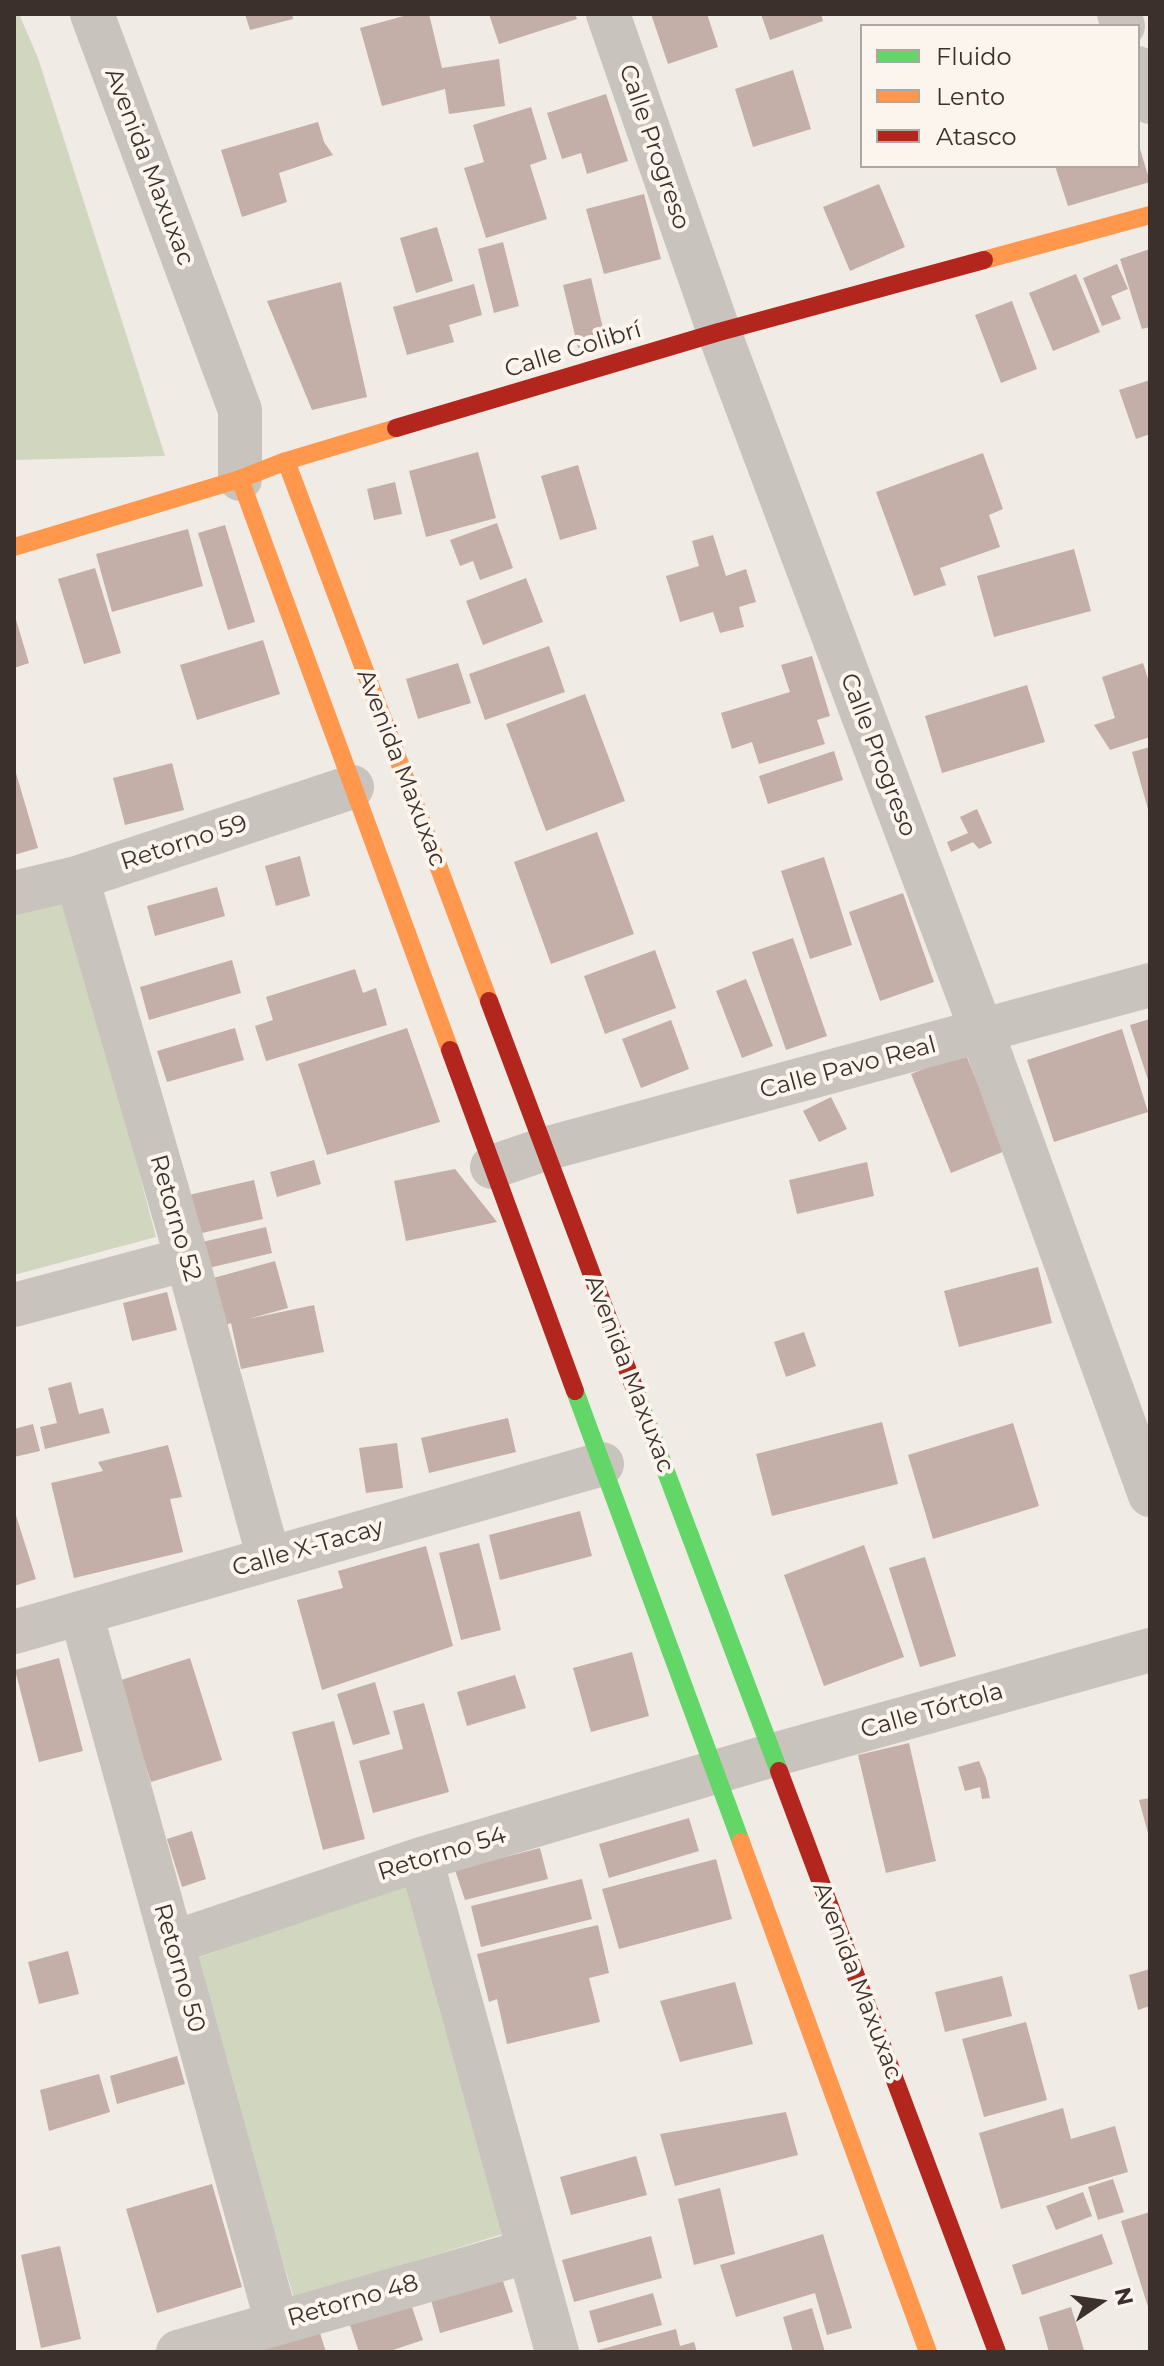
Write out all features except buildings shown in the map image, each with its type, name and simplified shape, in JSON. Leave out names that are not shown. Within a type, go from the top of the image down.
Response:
[{"type":"street","name":"Avenida Maxuxac","points":[[92,14],[240,410],[240,479],[928,2352]]},
{"type":"street","name":"Calle Progreso","points":[[608,14],[719,332],[982,1032],[1150,1495]]},
{"type":"street","points":[[1140,74],[1150,102]]},
{"type":"street","name":"Calle Colibrí","points":[[14,547],[240,479],[286,461],[719,332],[1150,215]]},
{"type":"street","name":"Avenida Maxuxac","points":[[240,410],[286,461],[997,2352]]},
{"type":"street","name":"Retorno 59","points":[[14,893],[77,878],[352,787]]},
{"type":"street","name":"Retorno 52","points":[[77,878],[187,1259],[269,1559]]},
{"type":"street","name":"Calle Pavo Real","points":[[492,1167],[545,1149],[1150,985]]},
{"type":"street","points":[[14,1305],[187,1259]]},
{"type":"street","name":"Calle X-Tacay","points":[[14,1632],[602,1464]]},
{"type":"street","name":"Retorno 50","points":[[81,1613],[277,2323]]},
{"type":"street","name":"Calle Tórtola","points":[[715,1772],[1150,1650]]},
{"type":"street","name":"Retorno 54","points":[[172,1943],[421,1859],[715,1772]]},
{"type":"street","points":[[421,1859],[557,2352]]},
{"type":"street","name":"Retorno 48","points":[[178,2352],[529,2251]]},
{"type":"green space","points":[[14,14],[19,14],[38,58],[165,456],[14,460]]},
{"type":"green space","points":[[64,889],[156,1237],[14,1275],[14,903]]},
{"type":"green space","points":[[411,1882],[506,2233],[294,2298],[192,1960]]},
{"type":"traffic: fast","points":[[575,1391],[741,1842]]},
{"type":"traffic: fast","points":[[637,1395],[779,1771]]},
{"type":"traffic: slow","points":[[984,260],[1150,215]]},
{"type":"traffic: slow","points":[[14,547],[396,428]]},
{"type":"traffic: slow","points":[[286,461],[489,1001]]},
{"type":"traffic: slow","points":[[240,479],[450,1050]]},
{"type":"traffic: slow","points":[[741,1842],[928,2352]]},
{"type":"traffic: jam","points":[[396,428],[719,332],[984,260]]},
{"type":"traffic: jam","points":[[489,1001],[637,1395]]},
{"type":"traffic: jam","points":[[450,1050],[575,1391]]},
{"type":"traffic: jam","points":[[779,1771],[997,2352]]}]
